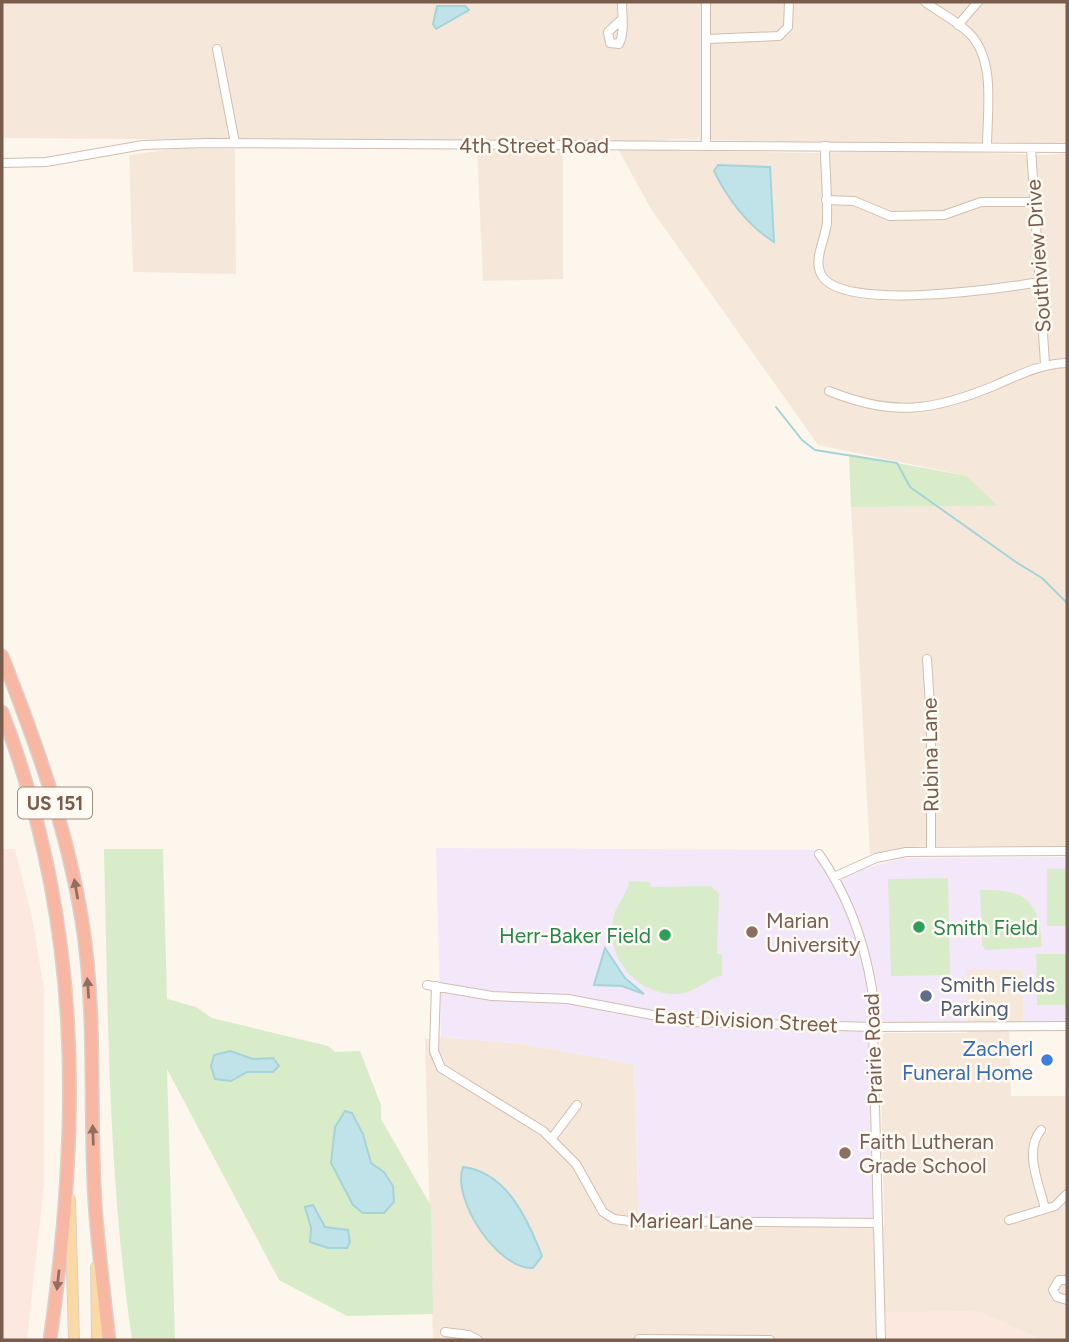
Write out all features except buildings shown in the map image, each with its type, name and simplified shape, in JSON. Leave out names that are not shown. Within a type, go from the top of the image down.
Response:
[{"type":"highway","name":"US 151","points":[[2,656],[37,746],[63,831],[86,957],[95,1203]]},
{"type":"highway","name":"US 151","points":[[2,712],[39,823],[63,955],[67,1009],[69,1164]]},
{"type":"highway","points":[[50,1340],[69,1164]]},
{"type":"highway","points":[[95,1203],[109,1340]]},
{"type":"main road","name":"US 151","points":[[69,1164],[74,1340]]},
{"type":"main road","name":"US 151","points":[[95,1203],[97,1340]]},
{"type":"street","points":[[622,2],[622,19]]},
{"type":"street","points":[[706,2],[706,146]]},
{"type":"street","points":[[707,39],[779,36],[788,24],[789,2]]},
{"type":"street","points":[[925,2],[958,25],[975,41],[984,59],[987,147]]},
{"type":"street","points":[[958,25],[978,2]]},
{"type":"street","points":[[217,49],[235,143]]},
{"type":"street","name":"4th Street Road","points":[[2,163],[46,162],[155,144],[1067,148]]},
{"type":"street","points":[[825,146],[827,222],[818,266],[821,276],[840,289],[934,295],[1040,282]]},
{"type":"street","name":"Southview Drive","points":[[1031,148],[1045,364]]},
{"type":"street","points":[[826,200],[853,201],[890,216],[944,215],[981,202],[1035,202]]},
{"type":"street","points":[[829,391],[865,405],[884,408],[929,408],[951,403],[1045,364],[1067,363]]},
{"type":"street","name":"Rubina Lane","points":[[927,659],[931,720],[931,850]]},
{"type":"street","points":[[834,877],[876,858],[931,850],[1067,852]]},
{"type":"street","name":"Prairie Road","points":[[819,854],[850,908],[863,942],[872,989],[881,1340]]},
{"type":"street","name":"East Division Street","points":[[431,986],[492,996],[568,999],[673,1020],[874,1027],[1067,1026]]},
{"type":"street","name":"Mariearl Lane","points":[[431,986],[434,1052],[441,1069],[530,1121],[552,1138],[580,1171],[601,1209],[614,1219],[878,1223]]},
{"type":"street","points":[[552,1138],[577,1105]]},
{"type":"street","points":[[1041,1130],[1034,1142],[1033,1156],[1045,1209]]},
{"type":"street","points":[[1009,1220],[1055,1206],[1067,1194]]},
{"type":"street","points":[[1067,1280],[1059,1280],[1053,1290],[1057,1297],[1067,1300]]},
{"type":"street","points":[[445,1332],[478,1340]]},
{"type":"street","points":[[639,1339],[770,1340]]},
{"type":"shaded area","points":[[2,2],[1067,2],[1067,146],[1002,142],[910,145],[675,139],[634,143],[2,138]]},
{"type":"shaded area","points":[[477,147],[563,147],[563,279],[483,281]]},
{"type":"shaded area","points":[[180,148],[235,149],[236,274],[133,272],[129,155]]},
{"type":"shaded area","points":[[618,149],[813,153],[902,150],[1045,155],[1067,153],[1067,846],[921,846],[870,854],[851,507],[997,506],[967,476],[818,445],[651,209]]},
{"type":"shaded area","name":"Marian University","points":[[436,848],[822,850],[814,855],[832,884],[859,870],[903,858],[1067,857],[1067,1023],[1023,1023],[1023,970],[967,970],[968,1022],[868,1022],[871,1220],[639,1218],[634,1064],[524,1044],[441,1037]]},
{"type":"shaded area","points":[[2,849],[15,849],[32,917],[44,989],[44,1185],[27,1340],[2,1340]]},
{"type":"shaded area","points":[[967,970],[1023,970],[1023,1023],[1009,1023],[1011,1096],[1067,1096],[1067,1340],[1042,1340],[976,1311],[876,1313],[876,1340],[433,1340],[425,1039],[441,1037],[524,1044],[634,1064],[639,1225],[884,1226],[880,1038],[885,1033],[967,1033]]},
{"type":"shaded area","points":[[976,1311],[1042,1340],[881,1340],[880,1312]]},
{"type":"green space","points":[[849,454],[967,476],[998,506],[851,507]]},
{"type":"green space","points":[[104,849],[163,849],[167,999],[196,1007],[212,1018],[328,1046],[335,1052],[360,1051],[381,1105],[381,1119],[431,1206],[433,1314],[347,1316],[279,1280],[167,1069],[175,1340],[132,1340],[114,1156]]},
{"type":"green space","points":[[1047,869],[1067,869],[1067,926],[1047,926]]},
{"type":"green space","name":"Smith Field","points":[[948,878],[950,975],[891,976],[888,879]]},
{"type":"green space","name":"Herr-Baker Field","points":[[629,881],[650,882],[651,887],[711,886],[719,894],[717,954],[722,954],[722,976],[691,991],[678,994],[649,988],[626,971],[613,945],[612,930],[614,915]]},
{"type":"green space","name":"Smith Field","points":[[980,890],[1008,892],[1027,900],[1038,918],[1042,947],[986,950],[982,945]]},
{"type":"green space","points":[[1036,954],[1067,954],[1067,1005],[1037,1005]]},
{"type":"water","points":[[437,6],[465,6],[469,10],[436,29],[433,24]]},
{"type":"water","points":[[718,165],[770,167],[774,242],[755,228],[732,201],[714,171]]},
{"type":"water","points":[[605,948],[625,978],[644,994],[622,986],[594,985]]},
{"type":"water","points":[[230,1051],[253,1059],[273,1058],[279,1066],[273,1072],[247,1072],[231,1081],[215,1079],[211,1066],[214,1055]]},
{"type":"water","points":[[345,1111],[352,1113],[363,1134],[371,1163],[384,1172],[393,1186],[394,1202],[384,1213],[363,1213],[353,1205],[331,1163],[335,1127]]},
{"type":"water","points":[[463,1167],[492,1178],[514,1200],[542,1256],[533,1268],[519,1266],[506,1258],[480,1230],[464,1197],[461,1181]]},
{"type":"water","points":[[313,1205],[325,1227],[348,1230],[350,1242],[347,1248],[328,1248],[310,1242],[311,1228],[305,1207]]},
{"type":"waterway","points":[[776,407],[802,440],[815,450],[897,463],[910,487],[1042,578],[1067,603]]},
{"type":"place","name":"Smith Field","points":[[919,927]]},
{"type":"place","name":"Marian University","points":[[752,932]]},
{"type":"place","name":"Herr-Baker Field","points":[[665,935]]},
{"type":"place","name":"Smith Fields Parking","points":[[926,996]]},
{"type":"place","name":"Zacherl Funeral Home","points":[[1047,1060]]},
{"type":"place","name":"Faith Lutheran Grade School","points":[[845,1153]]}]
